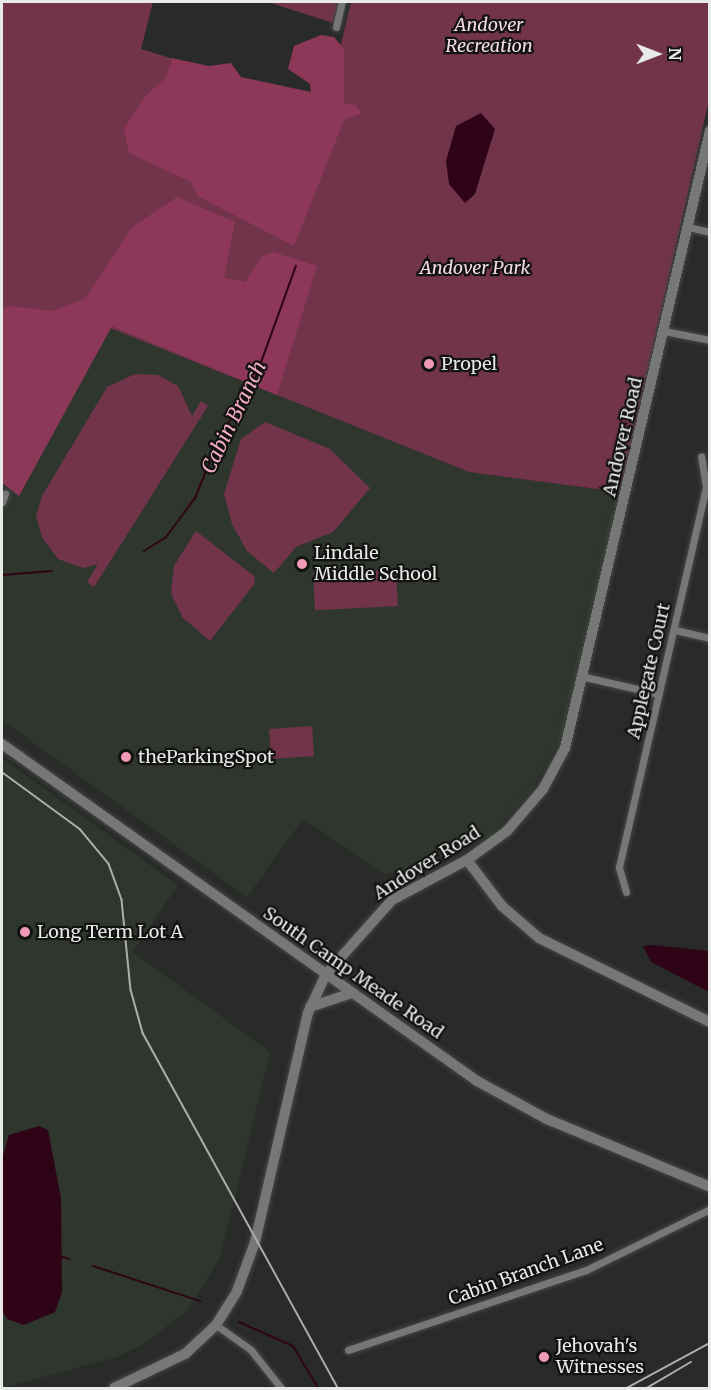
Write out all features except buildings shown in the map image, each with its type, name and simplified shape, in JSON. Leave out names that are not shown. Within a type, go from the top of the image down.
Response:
[{"type":"main road","name":"Andover Road","points":[[114,1389],[129,1386],[170,1364],[216,1325],[237,1291],[254,1248],[310,1007],[326,974],[392,900],[467,860],[507,831],[543,789],[565,748],[585,677],[710,131]]},
{"type":"main road","name":"South Camp Meade Road","points":[[2,744],[352,993],[519,1106],[710,1187]]},
{"type":"main road","points":[[467,860],[502,906],[539,938],[710,1022]]},
{"type":"main road","points":[[310,1007],[352,993]]},
{"type":"street","points":[[336,27],[342,2]]},
{"type":"street","points":[[688,227],[710,232]]},
{"type":"street","points":[[664,331],[710,340]]},
{"type":"street","name":"Applegate Court","points":[[626,892],[619,867],[706,487],[701,456]]},
{"type":"street","points":[[2,502],[5,494]]},
{"type":"street","points":[[675,630],[710,638]]},
{"type":"street","points":[[585,677],[659,694]]},
{"type":"street","name":"Cabin Branch Lane","points":[[348,1350],[586,1270],[710,1209]]},
{"type":"street","points":[[216,1325],[250,1350],[280,1389]]},
{"type":"shaded area","points":[[321,35],[334,37],[344,49],[344,104],[356,105],[362,113],[344,120],[294,246],[198,196],[191,182],[129,153],[124,129],[146,95],[166,78],[172,58],[209,66],[231,63],[241,77],[311,92],[310,84],[288,69],[294,46]]},
{"type":"shaded area","points":[[481,113],[495,129],[475,194],[465,203],[449,184],[446,161],[456,126]]},
{"type":"shaded area","points":[[177,197],[235,222],[224,278],[245,282],[262,256],[273,252],[317,266],[277,395],[112,326],[19,496],[2,483],[2,310],[9,306],[53,311],[85,299],[132,227]]},
{"type":"shaded area","name":"Lindale Middle School","points":[[90,320],[469,472],[620,492],[562,736],[530,792],[492,834],[419,869],[384,874],[303,819],[247,897],[2,720],[2,481]]},
{"type":"shaded area","points":[[2,758],[178,885],[133,952],[270,1052],[220,1258],[189,1309],[144,1344],[117,1357],[2,1388]]},
{"type":"shaded area","points":[[643,946],[709,951],[709,992],[651,962]]},
{"type":"shaded area","points":[[39,1126],[48,1130],[61,1198],[62,1292],[55,1312],[24,1325],[7,1319],[2,1311],[2,1159],[9,1135]]},
{"type":"green space","name":"Andover Park","points":[[2,2],[153,2],[141,49],[326,106],[351,2],[709,2],[709,100],[620,492],[469,472],[90,320],[2,481]]},
{"type":"green space","points":[[268,2],[338,2],[333,23]]},
{"type":"green space","points":[[135,374],[158,375],[178,386],[192,416],[201,401],[208,406],[94,587],[87,582],[98,564],[83,568],[58,559],[42,537],[36,516],[42,496],[107,387]]},
{"type":"green space","points":[[265,422],[330,449],[370,488],[333,532],[296,547],[274,573],[247,551],[232,524],[224,494],[241,439]]},
{"type":"green space","points":[[196,531],[254,576],[255,583],[210,641],[182,617],[171,593],[174,566]]},
{"type":"green space","points":[[396,569],[398,606],[315,610],[313,573]]},
{"type":"green space","points":[[312,726],[314,756],[271,759],[269,729]]},
{"type":"waterway","name":"Cabin Branch","points":[[144,551],[166,537],[195,498],[222,432],[251,390],[296,266]]},
{"type":"waterway","name":"Cabin Branch","points":[[2,575],[52,571]]},
{"type":"waterway","name":"Cabin Branch","points":[[59,1256],[70,1259]]},
{"type":"waterway","name":"Cabin Branch","points":[[93,1266],[200,1301]]},
{"type":"waterway","name":"Cabin Branch","points":[[239,1322],[293,1346],[318,1388]]},
{"type":"tram line","points":[[2,772],[80,829],[109,864],[122,900],[131,990],[143,1033],[338,1388]]},
{"type":"tram line","points":[[627,1388],[710,1343]]},
{"type":"tram line","points":[[647,1388],[691,1362]]},
{"type":"place","name":"Propel","points":[[429,364]]},
{"type":"place","name":"Lindale Middle School","points":[[302,564]]},
{"type":"place","name":"theParkingSpot","points":[[126,757]]},
{"type":"place","name":"Long Term Lot A","points":[[25,932]]},
{"type":"place","name":"Jehovah's Witnesses","points":[[544,1357]]},
{"type":"park label","name":"Andover Recreation","points":[[489,36]]}]
